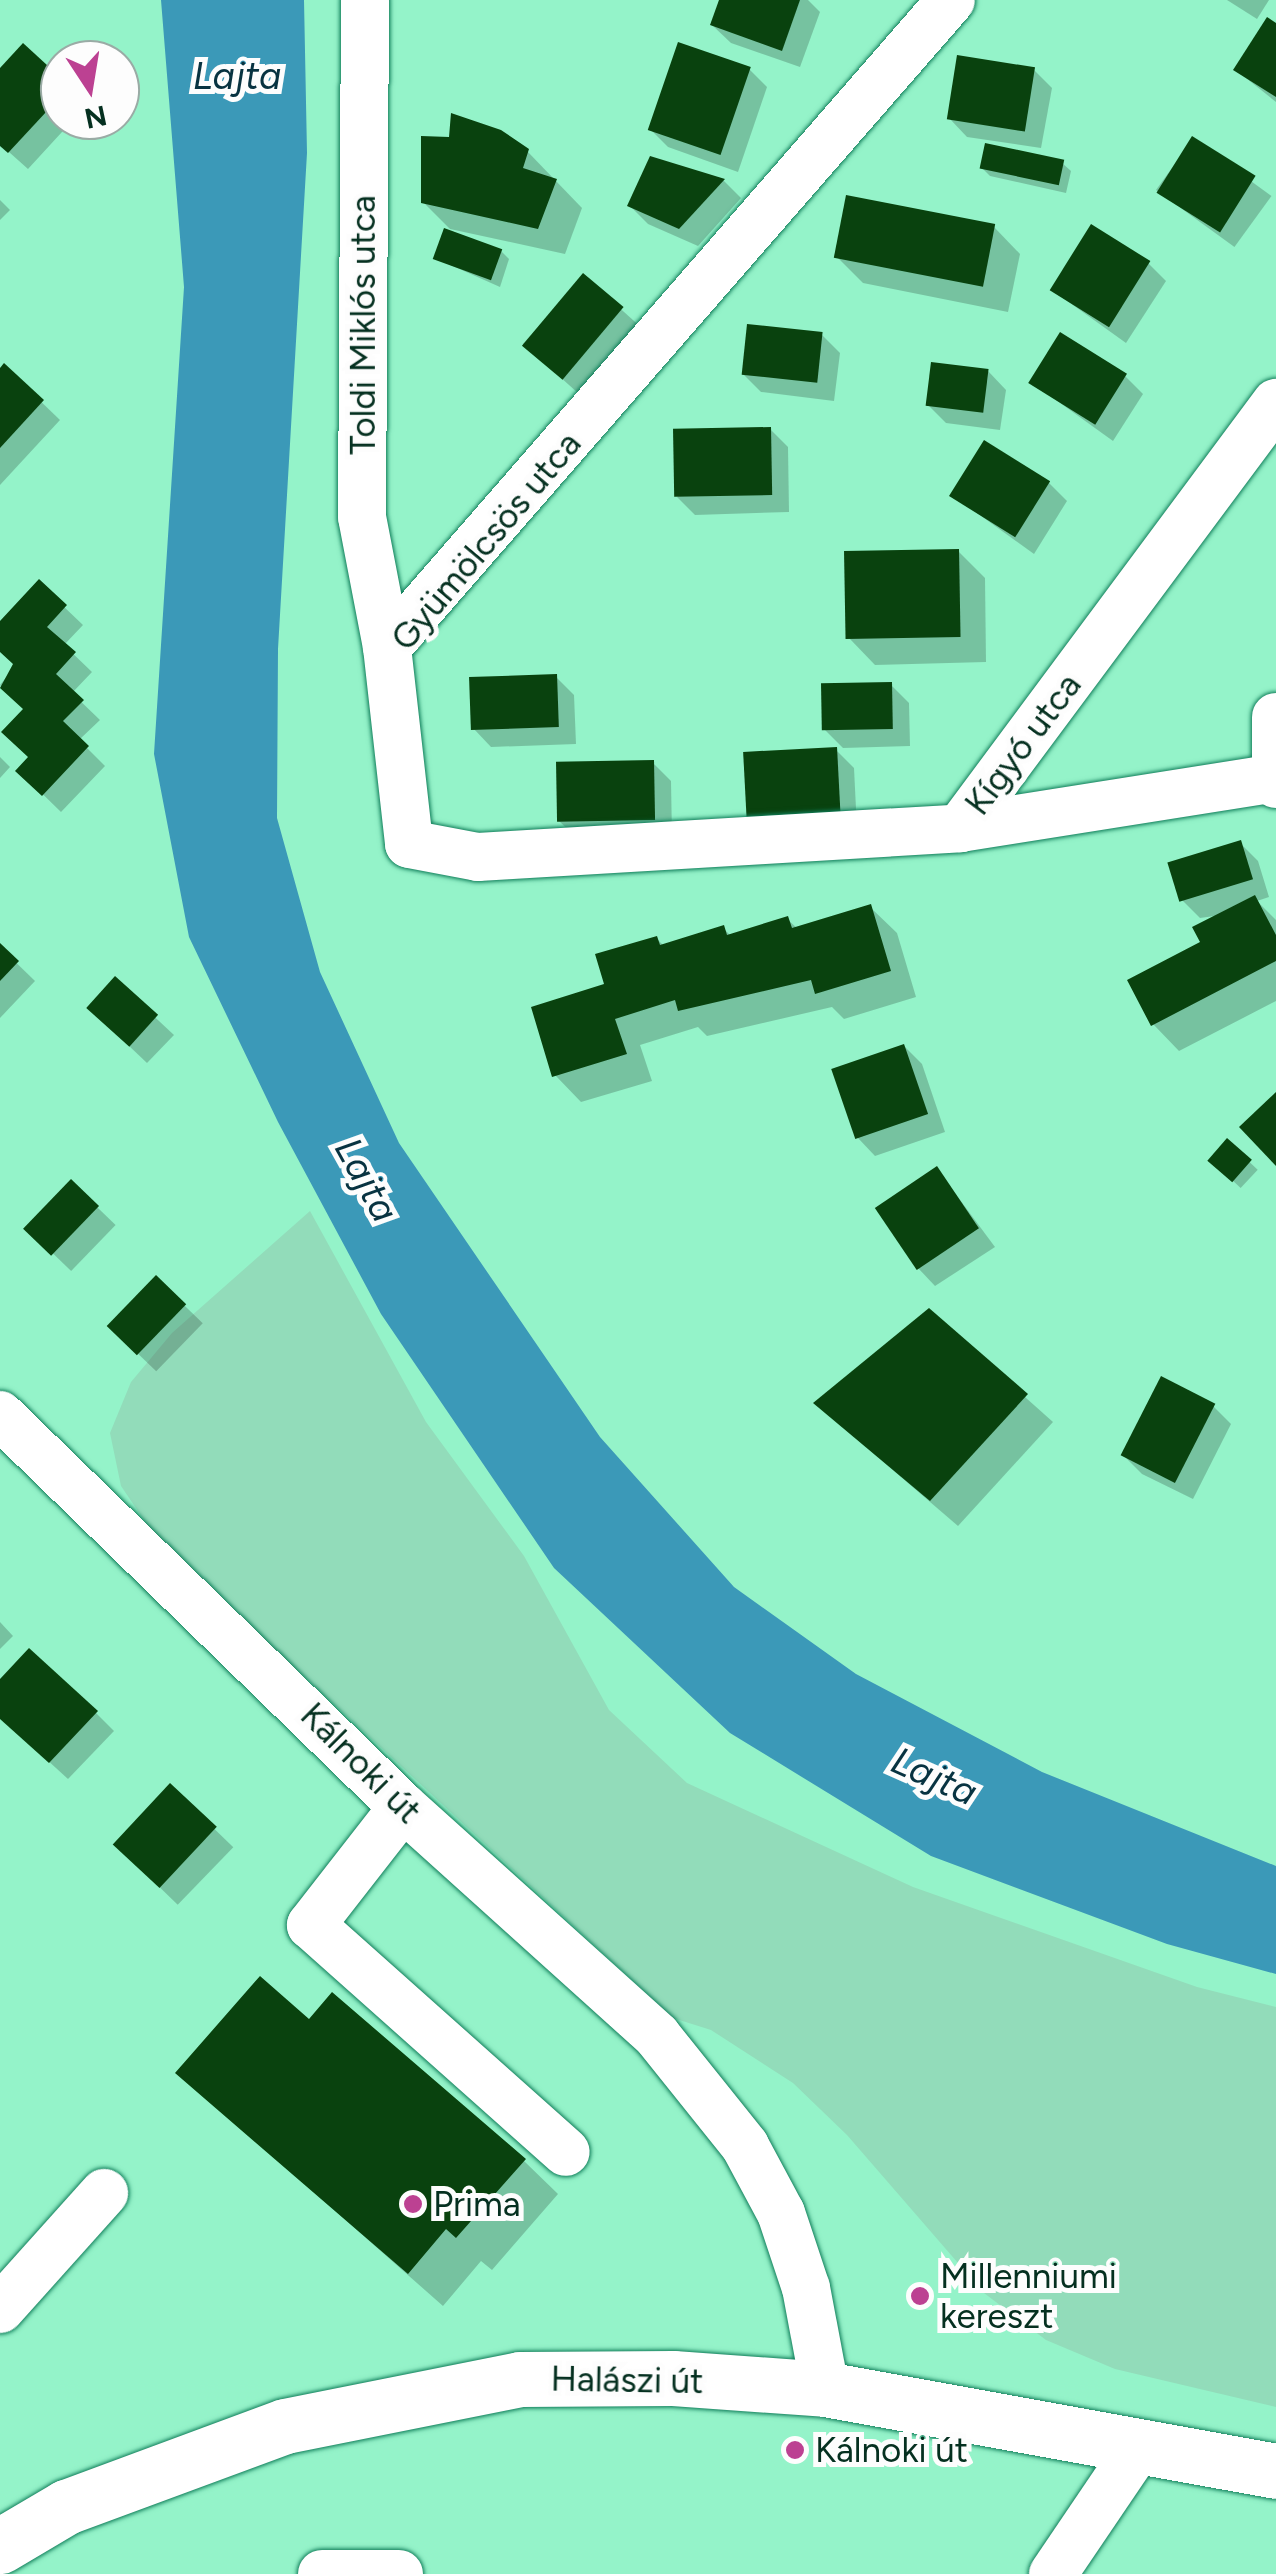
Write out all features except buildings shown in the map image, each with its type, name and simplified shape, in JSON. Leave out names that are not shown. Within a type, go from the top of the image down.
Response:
[{"type":"main road","name":"Halászi út","points":[[0,2546],[66,2507],[266,2432],[520,2379],[673,2378],[825,2389],[1137,2450],[1276,2471]]},
{"type":"street","name":"Toldi Miklós utca","points":[[366,0],[362,516],[387,647]]},
{"type":"street","name":"Gyümölcsös utca","points":[[951,0],[387,647],[409,844],[478,856],[960,828]]},
{"type":"street","name":"Kígyó utca","points":[[960,828],[1276,403]]},
{"type":"street","name":"Kígyó utca","points":[[960,828],[1276,780],[1276,717]]},
{"type":"street","name":"Kálnoki út","points":[[0,1415],[404,1807],[657,2036],[744,2146],[781,2213],[800,2270],[825,2389]]},
{"type":"street","points":[[404,1807],[311,1924],[566,2152]]},
{"type":"street","points":[[0,2309],[104,2193]]},
{"type":"street","points":[[1053,2574],[1137,2450]]},
{"type":"street","points":[[322,2574],[399,2574]]},
{"type":"green space","points":[[310,1211],[426,1422],[524,1556],[609,1710],[687,1783],[913,1887],[1197,1987],[1276,2007],[1276,2407],[1115,2369],[1046,2340],[984,2293],[847,2135],[793,2083],[711,2030],[673,2018],[159,1542],[121,1486],[110,1433],[131,1382],[172,1333]]},
{"type":"water","name":"Lajta","points":[[161,0],[304,0],[307,153],[278,649],[277,818],[320,972],[399,1143],[600,1437],[734,1587],[856,1674],[1042,1772],[1276,1866],[1276,1974],[1167,1944],[931,1856],[730,1733],[554,1568],[381,1314],[278,1122],[189,937],[154,754],[184,287]]},
{"type":"place","name":"Prima","points":[[413,2204]]},
{"type":"place","name":"Millenniumi kereszt","points":[[920,2296]]},
{"type":"place","name":"Kálnoki út","points":[[795,2450]]}]
